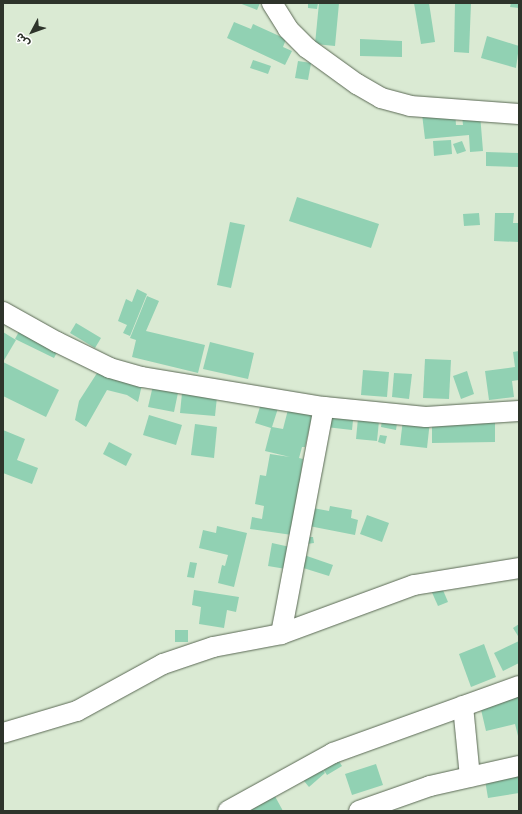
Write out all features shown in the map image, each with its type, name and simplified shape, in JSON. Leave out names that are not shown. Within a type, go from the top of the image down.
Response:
[{"type":"street","points":[[272,3],[288,29],[307,48],[357,84],[381,98],[410,106],[519,114]]},
{"type":"street","points":[[3,312],[57,342],[110,368],[142,377],[324,406],[426,417],[492,415],[519,411]]},
{"type":"street","points":[[281,634],[324,406]]},
{"type":"street","points":[[3,733],[77,711],[163,664],[213,647],[281,634],[414,585],[519,568]]},
{"type":"street","points":[[228,811],[333,753],[519,686]]},
{"type":"street","points":[[464,706],[470,777]]},
{"type":"street","points":[[359,811],[430,786],[519,766]]},
{"type":"building","points":[[239,3],[260,3],[257,10]]},
{"type":"building","points":[[308,3],[318,3],[317,9],[308,8]]},
{"type":"building","points":[[319,3],[339,3],[335,46],[315,44]]},
{"type":"building","points":[[414,3],[429,3],[435,42],[421,44]]},
{"type":"building","points":[[455,3],[471,3],[469,53],[454,52]]},
{"type":"building","points":[[511,3],[519,3],[519,8],[510,7]]},
{"type":"building","points":[[234,22],[251,29],[253,24],[286,39],[283,47],[292,51],[285,65],[227,38]]},
{"type":"building","points":[[487,36],[519,46],[516,68],[481,58]]},
{"type":"building","points":[[360,39],[402,41],[402,57],[360,56]]},
{"type":"building","points":[[253,60],[271,66],[268,74],[250,68]]},
{"type":"building","points":[[298,61],[311,63],[308,80],[295,78]]},
{"type":"building","points":[[455,111],[456,125],[463,125],[462,116],[480,114],[483,151],[470,152],[469,135],[425,139],[422,114]]},
{"type":"building","points":[[451,140],[452,154],[434,156],[433,141]]},
{"type":"building","points":[[462,141],[466,151],[457,154],[453,144]]},
{"type":"building","points":[[486,152],[519,153],[519,167],[486,166]]},
{"type":"building","points":[[297,197],[379,224],[371,248],[289,221]]},
{"type":"building","points":[[479,213],[480,225],[464,226],[463,214]]},
{"type":"building","points":[[495,213],[514,213],[513,223],[519,223],[519,242],[494,241]]},
{"type":"building","points":[[230,222],[245,225],[231,288],[217,285]]},
{"type":"building","points":[[137,289],[147,294],[130,336],[123,333],[127,325],[118,321],[126,299],[132,302]]},
{"type":"building","points":[[147,296],[159,301],[146,331],[205,345],[198,373],[132,357],[136,340],[130,338]]},
{"type":"building","points":[[25,320],[64,339],[54,358],[15,339]]},
{"type":"building","points":[[76,323],[101,338],[95,348],[70,333]]},
{"type":"building","points":[[3,332],[16,340],[3,362]]},
{"type":"building","points":[[210,342],[254,353],[248,379],[203,369]]},
{"type":"building","points":[[519,351],[519,380],[512,381],[514,397],[489,400],[485,371],[515,367],[513,352]]},
{"type":"building","points":[[425,359],[451,360],[449,399],[423,398]]},
{"type":"building","points":[[3,362],[59,390],[46,417],[3,396]]},
{"type":"building","points":[[99,370],[114,380],[121,370],[144,376],[138,402],[127,395],[107,390],[86,427],[75,420],[79,401]]},
{"type":"building","points":[[363,370],[389,372],[387,397],[361,395]]},
{"type":"building","points":[[467,371],[474,394],[461,399],[453,376]]},
{"type":"building","points":[[394,373],[412,374],[409,399],[392,397]]},
{"type":"building","points":[[155,377],[180,383],[174,412],[148,407]]},
{"type":"building","points":[[183,383],[218,387],[215,416],[180,413]]},
{"type":"building","points":[[263,397],[280,402],[272,427],[283,429],[291,398],[315,403],[305,447],[302,447],[299,458],[303,459],[292,535],[250,529],[252,517],[262,519],[264,506],[255,504],[260,475],[266,476],[270,454],[290,457],[265,451],[271,428],[255,423]]},
{"type":"building","points":[[328,408],[354,411],[352,430],[326,427]]},
{"type":"building","points":[[359,408],[380,411],[377,441],[356,439]]},
{"type":"building","points":[[495,411],[495,442],[432,443],[432,417]]},
{"type":"building","points":[[383,414],[398,417],[396,430],[381,427]]},
{"type":"building","points":[[149,415],[182,425],[176,445],[143,435]]},
{"type":"building","points":[[403,419],[430,421],[427,448],[400,445]]},
{"type":"building","points":[[195,424],[217,427],[214,458],[191,455]]},
{"type":"building","points":[[3,430],[25,439],[17,460],[38,468],[32,484],[3,473]]},
{"type":"building","points":[[380,435],[387,436],[385,444],[378,442]]},
{"type":"building","points":[[109,442],[132,454],[126,466],[103,454]]},
{"type":"building","points":[[330,506],[352,510],[351,518],[358,520],[355,535],[309,526],[313,508],[329,511]]},
{"type":"building","points":[[367,515],[389,523],[382,542],[360,534]]},
{"type":"building","points":[[217,526],[247,533],[234,587],[218,583],[222,565],[225,566],[228,555],[199,548],[203,530],[216,533]]},
{"type":"building","points":[[306,537],[313,537],[314,543],[307,544]]},
{"type":"building","points":[[272,543],[290,547],[286,569],[268,566]]},
{"type":"building","points":[[304,555],[333,565],[329,576],[300,567]]},
{"type":"building","points":[[190,562],[197,563],[194,578],[187,577]]},
{"type":"building","points":[[440,583],[448,602],[438,606],[430,588]]},
{"type":"building","points":[[194,590],[239,597],[236,612],[227,610],[224,628],[199,624],[201,607],[192,605]]},
{"type":"building","points":[[519,624],[519,635],[518,636],[513,628]]},
{"type":"building","points":[[175,630],[188,630],[188,642],[175,642]]},
{"type":"building","points":[[519,641],[519,663],[503,671],[494,653]]},
{"type":"building","points":[[484,644],[496,677],[471,687],[459,654]]},
{"type":"building","points":[[519,692],[519,740],[515,724],[486,731],[479,701]]},
{"type":"building","points":[[332,750],[342,766],[327,775],[317,760]]},
{"type":"building","points":[[316,761],[325,773],[309,787],[299,775]]},
{"type":"building","points":[[519,762],[519,793],[488,798],[483,768]]},
{"type":"building","points":[[376,764],[383,785],[352,795],[345,774]]},
{"type":"building","points":[[271,789],[283,811],[245,811]]}]
